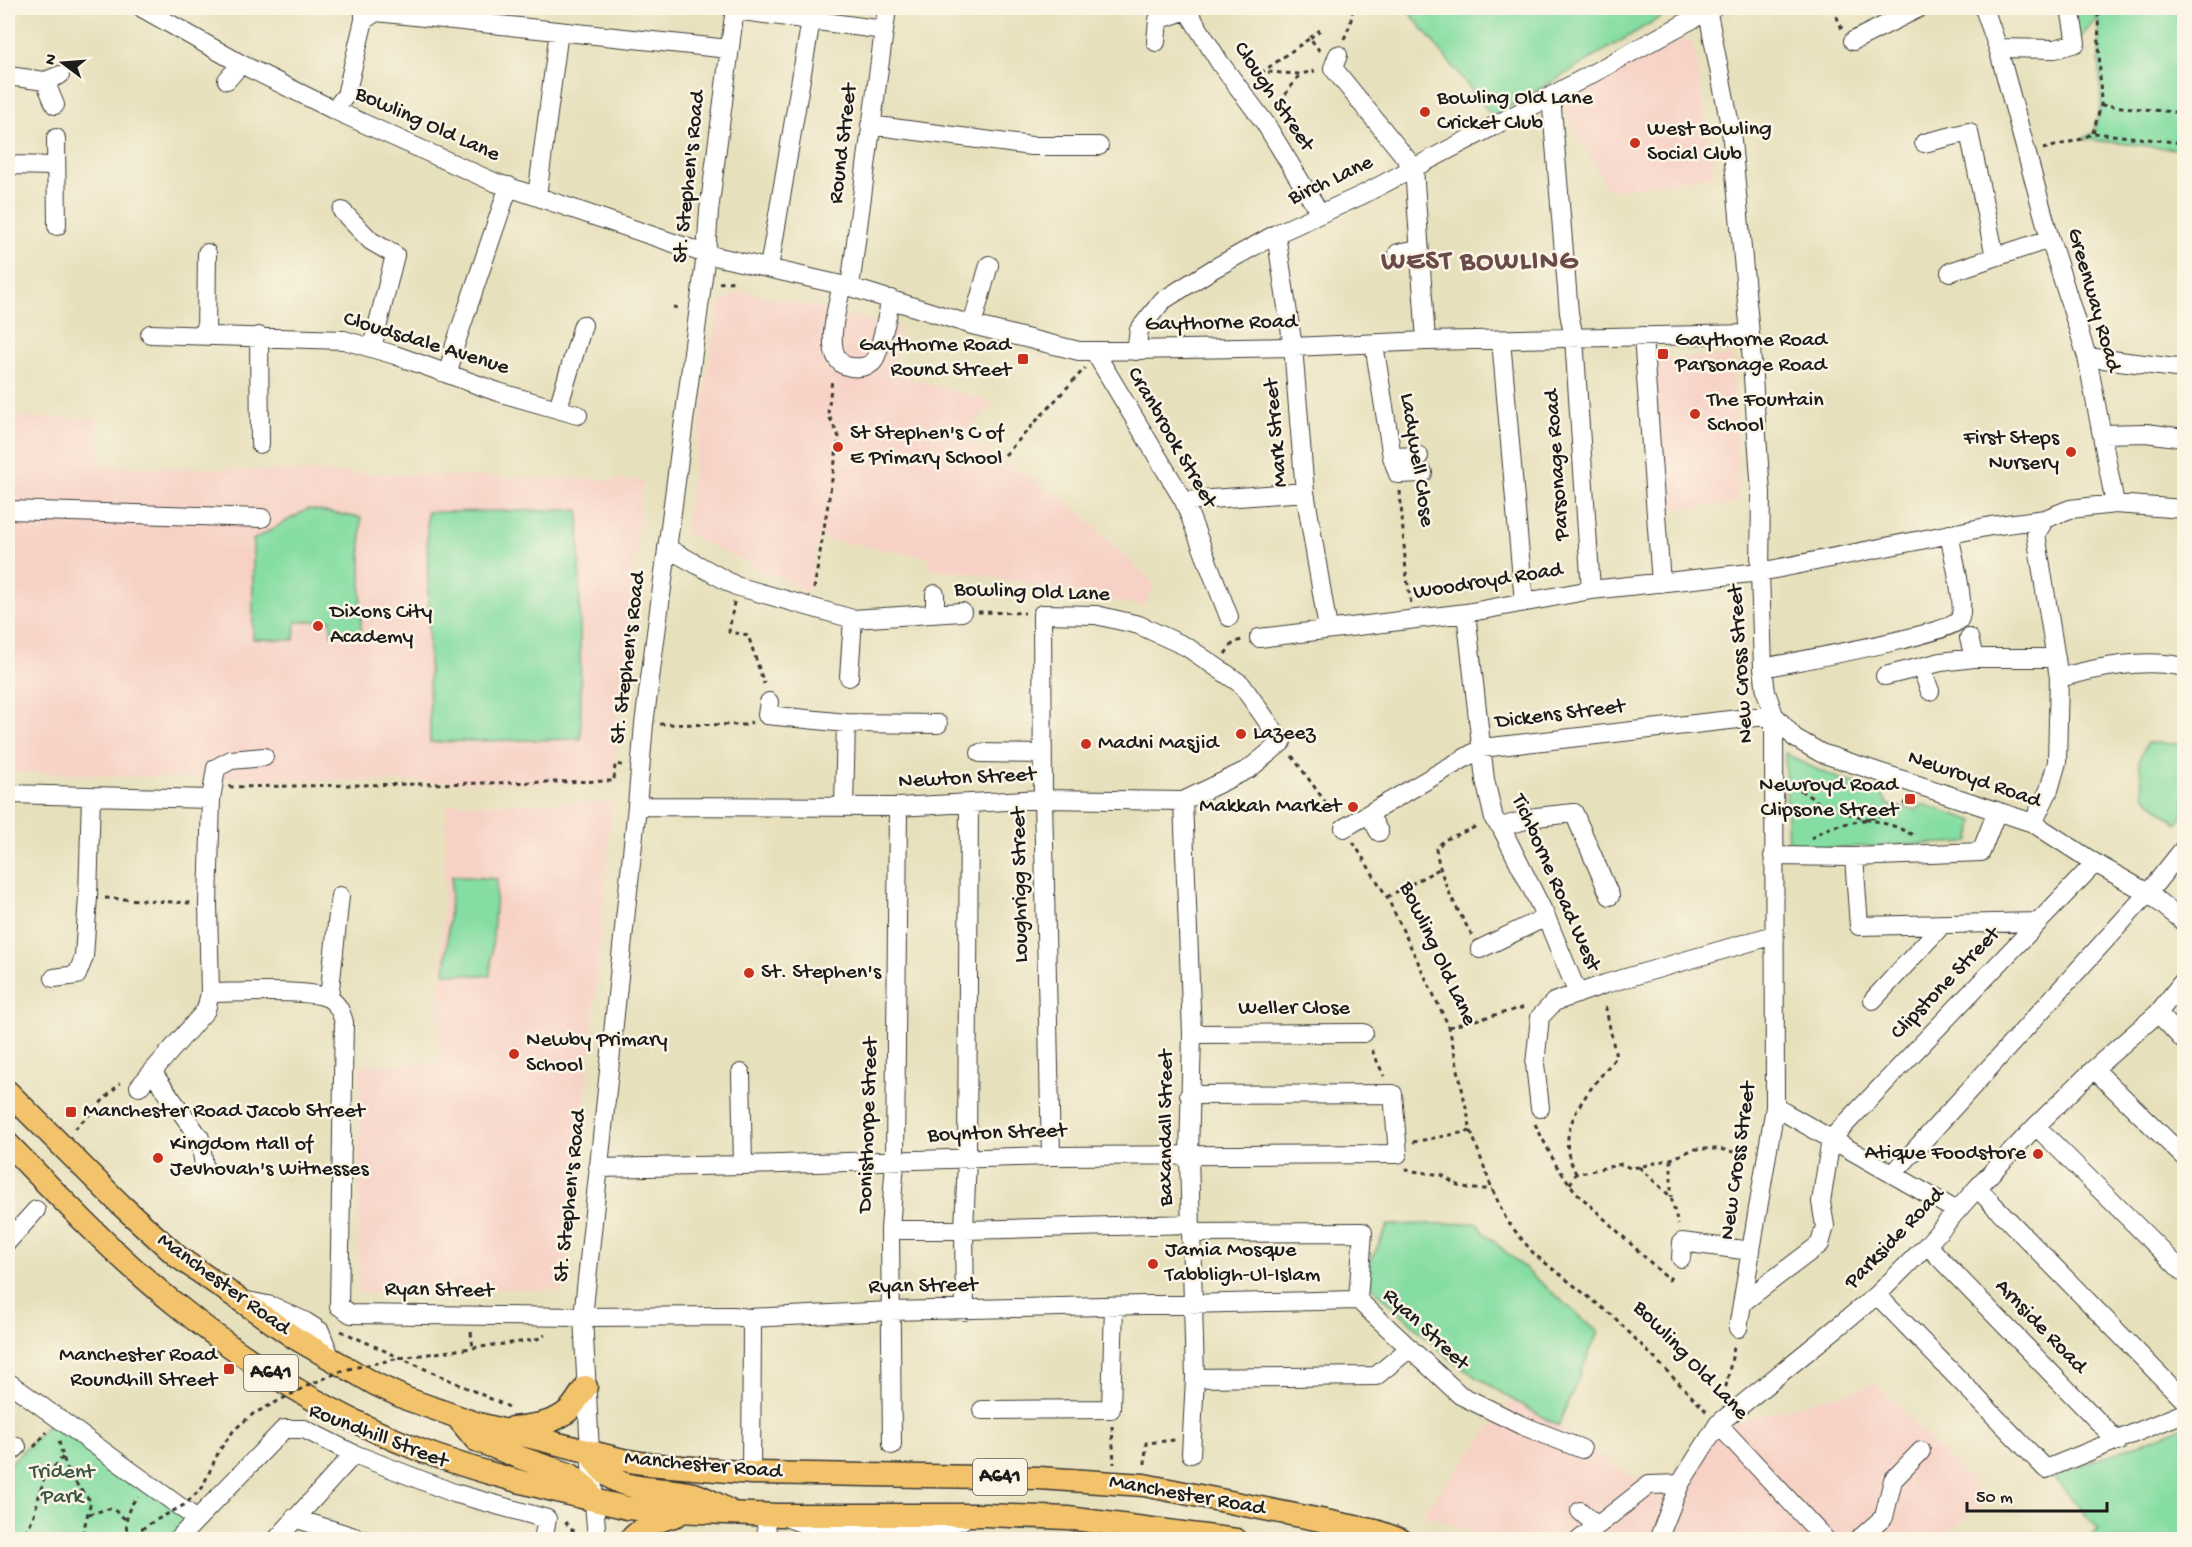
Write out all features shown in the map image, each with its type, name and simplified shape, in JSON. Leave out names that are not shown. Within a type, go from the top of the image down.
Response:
[{"type":"main road","name":"Manchester Road","points":[[8,1092],[59,1145],[178,1257],[296,1338],[331,1359],[407,1399],[456,1416],[590,1452],[648,1464],[751,1473],[1039,1478],[1144,1485],[1401,1539]]},
{"type":"main road","name":"Manchester Road","points":[[8,1144],[106,1243],[178,1307],[250,1360],[364,1425],[415,1448],[478,1471],[627,1508],[772,1515],[986,1515],[1068,1518],[1236,1539]]},
{"type":"main road","points":[[499,1429],[544,1424],[568,1411],[586,1387]]},
{"type":"main road","points":[[456,1416],[476,1440],[571,1475],[587,1488],[594,1500]]},
{"type":"main road","points":[[590,1452],[597,1466],[609,1478],[632,1485],[695,1495],[735,1513]]},
{"type":"main road","points":[[630,1539],[648,1526],[687,1512]]},
{"type":"street","name":"Bowling Old Lane","points":[[142,8],[241,64],[298,102],[334,110],[494,182],[706,254]]},
{"type":"street","name":"Round Street","points":[[887,8],[846,286],[833,328],[832,346],[836,358],[843,365],[863,367],[872,362],[877,353],[891,299]]},
{"type":"street","name":"Birch Lane","points":[[1136,351],[1138,330],[1162,301],[1213,269],[1276,234],[1319,212],[1362,195],[1551,96],[1709,8]]},
{"type":"street","name":"New Cross Street","points":[[1709,8],[1731,130],[1750,334],[1761,493],[1760,572],[1763,668],[1766,692],[1774,715],[1775,1107],[1738,1329]]},
{"type":"street","points":[[1853,41],[1919,8]]},
{"type":"street","points":[[1984,8],[1998,48],[2055,49],[2076,43],[2070,8]]},
{"type":"street","points":[[735,9],[812,14],[884,30]]},
{"type":"street","name":"St. Stephen's Road","points":[[596,1534],[583,1317],[644,724],[706,254],[709,211],[735,9]]},
{"type":"street","name":"Clough Street","points":[[1156,42],[1158,20],[1190,9],[1220,63],[1264,123],[1319,212]]},
{"type":"street","points":[[334,110],[346,94],[364,14],[375,12],[729,49]]},
{"type":"street","points":[[769,268],[812,14]]},
{"type":"street","points":[[537,196],[559,31]]},
{"type":"street","name":"Greenway Road","points":[[1998,48],[2025,153],[2087,357],[2115,504]]},
{"type":"street","points":[[1335,61],[1414,168],[1426,341]]},
{"type":"street","points":[[227,81],[241,64]]},
{"type":"street","points":[[8,76],[53,78],[55,105]]},
{"type":"street","name":"Parsonage Road","points":[[1551,96],[1569,313],[1574,338],[1591,590]]},
{"type":"street","points":[[870,125],[1031,146],[1099,146]]},
{"type":"street","points":[[1924,142],[1969,132],[1995,257]]},
{"type":"street","points":[[56,138],[57,226]]},
{"type":"street","points":[[8,165],[55,166]]},
{"type":"street","points":[[448,374],[454,345],[508,186]]},
{"type":"street","points":[[342,212],[371,241],[395,255],[372,348]]},
{"type":"street","name":"Mark Street","points":[[1276,234],[1293,347],[1305,492],[1328,629]]},
{"type":"street","points":[[1950,272],[2050,239]]},
{"type":"street","points":[[1398,253],[1418,249]]},
{"type":"street","points":[[206,335],[207,252]]},
{"type":"street","name":"Gaythorne Road","points":[[706,254],[846,286],[972,325],[1095,353],[1426,341],[1750,334]]},
{"type":"street","points":[[972,325],[989,265]]},
{"type":"street","points":[[558,408],[583,325]]},
{"type":"street","name":"Cloudsdale Avenue","points":[[150,334],[344,340],[498,392],[578,415]]},
{"type":"street","points":[[259,336],[260,444]]},
{"type":"street","points":[[1643,336],[1661,583]]},
{"type":"street","points":[[1501,340],[1524,602]]},
{"type":"street","name":"Ladywell Close","points":[[1374,344],[1395,466]]},
{"type":"street","name":"Cranbrook Street","points":[[1095,353],[1184,501],[1229,617]]},
{"type":"street","points":[[2087,357],[2184,369]]},
{"type":"street","points":[[2102,434],[2146,433],[2184,438]]},
{"type":"street","points":[[1395,466],[1421,465]]},
{"type":"street","points":[[1184,501],[1305,492]]},
{"type":"street","points":[[1760,572],[1991,526],[2046,519],[2070,509],[2115,504],[2184,509]]},
{"type":"street","points":[[8,510],[262,518]]},
{"type":"street","points":[[2033,823],[2049,790],[2057,762],[2059,678],[2036,534],[2046,519]]},
{"type":"street","points":[[1763,668],[1921,636],[1959,619],[1963,606],[1948,534]]},
{"type":"street","name":"Bowling Old Lane","points":[[667,548],[736,586],[853,619],[962,612]]},
{"type":"street","name":"Woodroyd Road","points":[[1259,638],[1466,612],[1591,590],[1760,572]]},
{"type":"street","name":"Bowling Old Lane","points":[[935,594],[936,613]]},
{"type":"street","name":"Tichborne Road West","points":[[1466,612],[1485,780],[1498,823],[1546,917],[1578,994]]},
{"type":"street","name":"Bowling Old Lane","points":[[1042,614],[1096,615],[1139,625],[1187,647],[1241,684],[1282,742]]},
{"type":"street","name":"Loughrigg Street","points":[[1042,614],[1043,799],[1051,1156]]},
{"type":"street","points":[[849,677],[853,619]]},
{"type":"street","points":[[1968,638],[1974,657]]},
{"type":"street","points":[[1885,676],[1974,657],[2056,658]]},
{"type":"street","points":[[2059,678],[2092,669],[2122,666],[2158,663],[2184,667]]},
{"type":"street","points":[[1921,667],[1930,691]]},
{"type":"street","points":[[768,708],[846,723],[938,724]]},
{"type":"street","name":"Dickens Street","points":[[1344,828],[1482,748],[1774,715]]},
{"type":"street","name":"Newroyd Road","points":[[1774,715],[1795,738],[1821,753],[2033,823],[2095,863],[2148,893],[2184,922]]},
{"type":"street","points":[[844,807],[846,723]]},
{"type":"street","name":"Newton Street","points":[[637,806],[898,807],[1043,799],[1183,801],[1249,769],[1282,742]]},
{"type":"street","points":[[980,753],[1043,754]]},
{"type":"street","points":[[130,1084],[152,1072],[206,1010],[210,993],[208,904],[212,788],[216,768],[231,760],[264,758]]},
{"type":"street","points":[[8,794],[91,796],[212,788]]},
{"type":"street","points":[[54,978],[77,975],[84,957],[91,796]]},
{"type":"street","name":"Baxandall Street","points":[[1183,801],[1192,1034],[1189,1156],[1195,1378],[1191,1447]]},
{"type":"street","points":[[965,1311],[969,803]]},
{"type":"street","name":"Donisthorpe Street","points":[[892,1445],[890,1311],[891,1222],[895,1161],[898,807]]},
{"type":"street","points":[[1773,856],[1854,857],[1981,852],[1997,811]]},
{"type":"street","points":[[1498,823],[1574,813],[1611,896]]},
{"type":"street","points":[[1369,814],[1379,832]]},
{"type":"street","points":[[1893,1174],[2148,893],[2184,848]]},
{"type":"street","points":[[1854,857],[1859,926],[2039,922]]},
{"type":"street","name":"Clipstone Street","points":[[1831,1139],[2095,863]]},
{"type":"street","points":[[329,998],[340,896]]},
{"type":"street","points":[[1480,949],[1546,917]]},
{"type":"street","points":[[1873,1000],[1942,925]]},
{"type":"street","points":[[1538,1116],[1535,1064],[1540,1017],[1554,1002],[1605,984],[1774,935]]},
{"type":"street","name":"Parkside Road","points":[[1658,1539],[1680,1484],[1719,1424],[1877,1295],[1927,1245],[2036,1126],[2094,1069],[2158,1012],[2184,980]]},
{"type":"street","points":[[210,993],[306,993],[329,998],[339,1006],[344,1022],[339,1305],[351,1314]]},
{"type":"street","points":[[2158,1012],[2184,1041]]},
{"type":"street","name":"Weller Close","points":[[1192,1034],[1364,1033]]},
{"type":"street","points":[[2094,1069],[2184,1157]]},
{"type":"street","points":[[152,1072],[200,1138],[204,1166]]},
{"type":"street","points":[[741,1073],[743,1165]]},
{"type":"street","points":[[1189,1095],[1393,1094],[1397,1150]]},
{"type":"street","points":[[1775,1107],[1957,1211]]},
{"type":"street","points":[[2036,1126],[2184,1273]]},
{"type":"street","points":[[1742,1303],[1820,1244],[1825,1226],[1821,1202],[1831,1139]]},
{"type":"street","name":"Boynton Street","points":[[598,1168],[1397,1150]]},
{"type":"street","points":[[1977,1188],[2184,1400]]},
{"type":"street","points":[[8,1241],[36,1210]]},
{"type":"street","points":[[891,1222],[964,1230],[1192,1228],[1363,1232],[1358,1300]]},
{"type":"street","name":"Arnside Road","points":[[1927,1245],[2118,1442]]},
{"type":"street","points":[[1682,1250],[1751,1251]]},
{"type":"street","points":[[1877,1295],[2046,1469],[2118,1442],[2184,1413]]},
{"type":"street","name":"Ryan Street","points":[[351,1314],[733,1316],[748,1318],[890,1311],[1358,1300],[1460,1395],[1521,1425],[1582,1449]]},
{"type":"street","points":[[982,1410],[1110,1409],[1114,1306]]},
{"type":"street","points":[[748,1318],[752,1328],[751,1473]]},
{"type":"street","points":[[1195,1378],[1376,1376],[1410,1348]]},
{"type":"street","points":[[8,1382],[197,1519]]},
{"type":"street","name":"Bowling Old Lane","points":[[1719,1424],[1826,1539]]},
{"type":"street","name":"Roundhill Street","points":[[177,1539],[284,1429],[304,1429],[354,1454],[454,1493],[547,1519],[543,1539]]},
{"type":"street","points":[[1858,1539],[1884,1517],[1893,1480],[1921,1451]]},
{"type":"street","points":[[276,1539],[354,1454]]},
{"type":"street","points":[[1579,1539],[1649,1485],[1680,1484]]},
{"type":"street","points":[[1580,1511],[1597,1526]]},
{"type":"street","points":[[769,1538],[772,1515]]},
{"type":"street","points":[[294,1518],[364,1539]]},
{"type":"path","points":[[1220,63],[1232,69],[1261,73],[1300,74],[1335,61],[1350,25],[1353,8]]},
{"type":"path","points":[[2093,133],[2101,105],[2098,16],[2105,8]]},
{"type":"path","points":[[1261,73],[1320,30]]},
{"type":"path","points":[[1310,38],[1335,61]]},
{"type":"path","points":[[1264,123],[1300,74]]},
{"type":"path","points":[[2101,105],[2184,113]]},
{"type":"path","points":[[2025,153],[2082,139],[2093,133],[2184,142]]},
{"type":"path","points":[[715,287],[720,282],[737,281]]},
{"type":"path","points":[[1005,455],[1095,353]]},
{"type":"path","points":[[810,608],[839,436],[828,414],[831,374]]},
{"type":"path","name":"Ladywell Close","points":[[1395,466],[1406,572],[1414,619]]},
{"type":"path","points":[[644,724],[745,725],[768,708],[748,635],[729,632],[736,586]]},
{"type":"path","name":"Bowling Old Lane","points":[[962,612],[1042,614]]},
{"type":"path","points":[[1216,667],[1233,642],[1259,638]]},
{"type":"path","name":"Bowling Old Lane","points":[[1282,742],[1344,828],[1387,897],[1449,1027],[1471,1131],[1492,1189],[1507,1221],[1534,1254],[1614,1317],[1719,1424]]},
{"type":"path","points":[[212,788],[614,781],[615,764],[640,766]]},
{"type":"path","points":[[1773,774],[1797,787],[1825,807],[1897,827],[1919,838],[1935,854]]},
{"type":"path","points":[[1795,856],[1802,842],[1828,828],[1886,813],[1904,805],[1919,785]]},
{"type":"path","points":[[1480,949],[1450,897],[1439,869],[1436,849],[1444,840],[1498,823]]},
{"type":"path","points":[[1387,897],[1439,869]]},
{"type":"path","points":[[88,897],[208,904]]},
{"type":"path","points":[[1576,1174],[1568,1152],[1569,1127],[1595,1084],[1616,1057],[1606,1017],[1605,984]]},
{"type":"path","points":[[1449,1027],[1554,1002]]},
{"type":"path","name":"Weller Close","points":[[1364,1033],[1393,1094]]},
{"type":"path","points":[[59,1145],[130,1084]]},
{"type":"path","points":[[1538,1116],[1556,1165],[1570,1184],[1669,1280],[1682,1250],[1671,1197],[1671,1159]]},
{"type":"path","points":[[1471,1131],[1397,1150],[1399,1170],[1442,1175],[1455,1184],[1471,1189],[1492,1189]]},
{"type":"path","points":[[1570,1184],[1576,1174],[1623,1164],[1630,1168],[1639,1167],[1671,1159],[1694,1149],[1719,1149],[1766,1159]]},
{"type":"path","points":[[1639,1167],[1671,1197]]},
{"type":"path","points":[[351,1314],[341,1331],[489,1400],[516,1410]]},
{"type":"path","points":[[1719,1424],[1738,1329]]},
{"type":"path","points":[[127,1539],[184,1504],[202,1488],[219,1451],[234,1430],[253,1414],[311,1384],[344,1370],[400,1358],[535,1340],[547,1334]]},
{"type":"path","points":[[1144,1485],[1146,1443],[1191,1447]]},
{"type":"path","points":[[21,1539],[33,1518],[44,1478],[63,1458],[73,1482],[91,1501],[81,1539]]},
{"type":"path","points":[[127,1539],[126,1520],[130,1504],[143,1492],[170,1499]]},
{"type":"path","points":[[89,1514],[112,1508],[126,1520]]},
{"type":"path","points":[[562,1519],[575,1533],[596,1534]]},
{"type":"shaded area","points":[[1685,38],[1693,44],[1714,175],[1609,191],[1560,101]]},
{"type":"shaded area","name":"St Stephen's C of E Primary School","points":[[740,290],[899,327],[893,373],[994,403],[961,437],[997,457],[1074,507],[1155,585],[1143,606],[972,573],[930,569],[929,557],[820,538],[808,592],[684,533],[718,306]]},
{"type":"shaded area","name":"The Fountain School","points":[[1733,356],[1739,477],[1738,504],[1662,510],[1650,359]]},
{"type":"shaded area","name":"Dixons City Academy","points":[[8,418],[97,418],[99,466],[643,481],[613,784],[213,779],[8,772]]},
{"type":"shaded area","name":"Newby Primary School","points":[[612,802],[591,1044],[562,1290],[478,1288],[358,1294],[360,1065],[437,1064],[447,804]]},
{"type":"shaded area","points":[[1876,1384],[1988,1500],[1937,1540],[1490,1539],[1422,1514],[1513,1400],[1558,1426],[1632,1477],[1682,1471],[1709,1430]]},
{"type":"green space","points":[[1406,8],[1676,8],[1493,117]]},
{"type":"green space","points":[[2070,8],[2184,8],[2184,150],[2082,139],[2093,133],[2101,105],[2098,17],[2076,43]]},
{"type":"green space","points":[[308,509],[361,518],[361,632],[331,634],[331,620],[296,622],[294,640],[253,639],[253,540]]},
{"type":"green space","points":[[579,510],[581,739],[430,742],[427,512]]},
{"type":"green space","points":[[2147,743],[2184,744],[2184,812],[2177,824],[2144,795],[2139,760]]},
{"type":"green space","points":[[1785,753],[1832,776],[1881,792],[1888,805],[1916,810],[1923,804],[1974,821],[1969,842],[1788,850]]},
{"type":"green space","points":[[452,876],[497,879],[490,976],[445,973]]},
{"type":"green space","points":[[1477,1223],[1484,1233],[1598,1332],[1558,1426],[1453,1362],[1370,1285],[1370,1263],[1388,1225]]},
{"type":"green space","name":"Trident Park","points":[[54,1416],[197,1519],[177,1539],[8,1540],[8,1466]]},
{"type":"green space","points":[[2184,1427],[2184,1539],[2088,1539],[2098,1529],[2053,1476]]},
{"type":"place","name":"Bowling Old Lane Cricket Club","points":[[1425,112]]},
{"type":"place","name":"West Bowling Social Club","points":[[1635,143]]},
{"type":"place","name":"Gaythorne Road Parsonage Road","points":[[1663,354]]},
{"type":"place","name":"Gaythorne Road Round Street","points":[[1023,359]]},
{"type":"place","name":"The Fountain School","points":[[1695,414]]},
{"type":"place","name":"St Stephen's C of E Primary School","points":[[838,447]]},
{"type":"place","name":"First Steps Nursery","points":[[2071,452]]},
{"type":"place","name":"Dixons City Academy","points":[[318,626]]},
{"type":"place","name":"Lazeez","points":[[1241,734]]},
{"type":"place","name":"Madni Masjid","points":[[1086,744]]},
{"type":"place","name":"Newroyd Road Clipsone Street","points":[[1910,799]]},
{"type":"place","name":"Makkah Market","points":[[1353,807]]},
{"type":"place","name":"St. Stephen's","points":[[749,973]]},
{"type":"place","name":"Newby Primary School","points":[[514,1054]]},
{"type":"place","name":"Manchester Road Jacob Street","points":[[71,1112]]},
{"type":"place","name":"Atique Foodstore","points":[[2038,1154]]},
{"type":"place","name":"Kingdom Hall of Jevhovah's Witnesses","points":[[158,1158]]},
{"type":"place","name":"Jamia Mosque Tabbligh-Ul-Islam","points":[[1153,1264]]},
{"type":"place","name":"Manchester Road Roundhill Street","points":[[229,1369]]},
{"type":"district","name":"WEST BOWLING","points":[[1480,262]]}]
